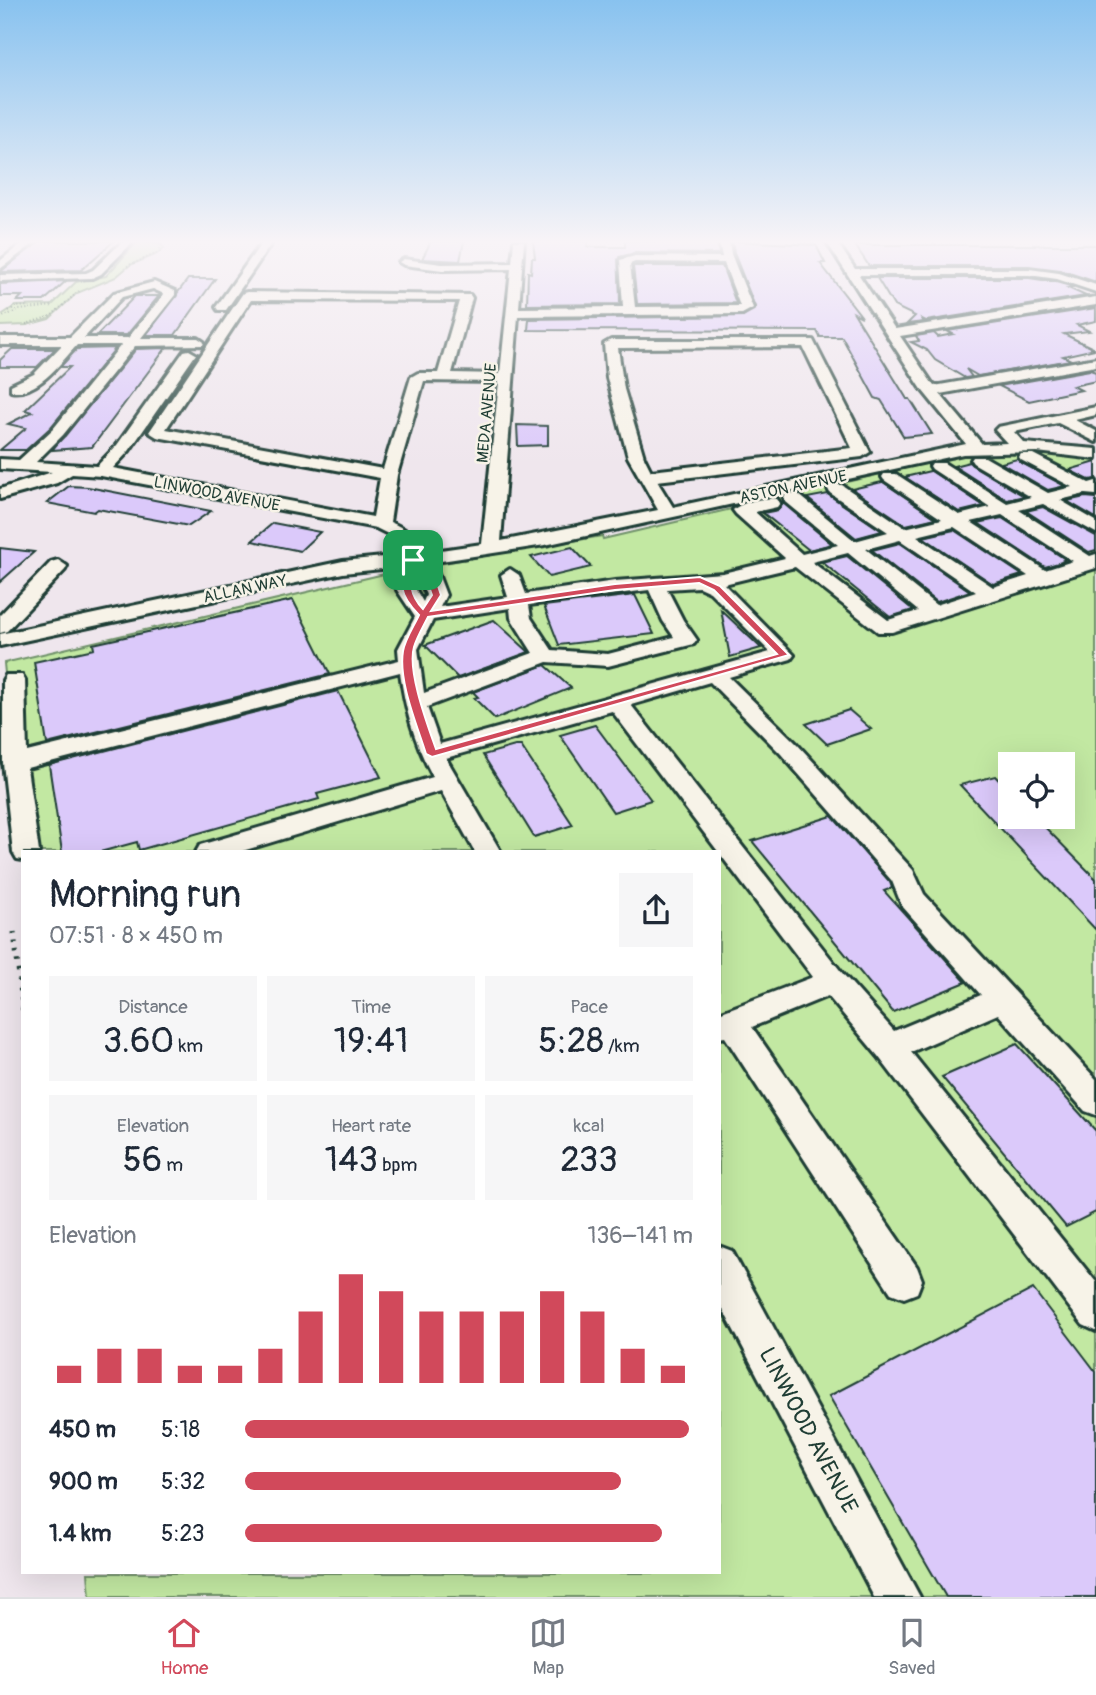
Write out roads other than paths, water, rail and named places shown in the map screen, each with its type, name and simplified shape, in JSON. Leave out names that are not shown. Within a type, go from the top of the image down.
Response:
[{"type":"street","points":[[16,388],[39,377],[98,316]]},
{"type":"street","points":[[22,466],[58,432],[154,316]]},
{"type":"street","points":[[101,471],[123,448],[216,316]]},
{"type":"street","points":[[234,316],[157,432],[389,475]]},
{"type":"street","points":[[444,377],[461,316]]},
{"type":"street","name":"MEDA AVENUE","points":[[492,547],[511,316]]},
{"type":"street","points":[[880,316],[930,391],[978,453],[1044,499],[1096,528]]},
{"type":"street","points":[[892,333],[1003,316]]},
{"type":"street","points":[[0,341],[132,341],[205,331]]},
{"type":"street","points":[[646,477],[862,452],[808,343],[611,344],[610,360],[620,407],[631,434],[636,457],[646,477],[668,512]]},
{"type":"street","points":[[930,391],[1096,362]]},
{"type":"street","points":[[381,524],[389,475],[418,377],[507,378]]},
{"type":"street","points":[[1093,489],[1023,452],[1003,430],[1094,412]]},
{"type":"street","points":[[1060,418],[1096,437]]},
{"type":"street","points":[[1023,452],[1096,464]]},
{"type":"street","points":[[978,453],[938,466],[742,510],[798,560],[885,628],[1093,562]]},
{"type":"street","name":"ASTON AVENUE","points":[[492,547],[545,540],[668,512],[978,453],[1096,454]]},
{"type":"street","name":"LINWOOD AVENUE","points":[[0,464],[101,471],[381,524],[402,534],[409,544],[413,560]]},
{"type":"street","points":[[938,466],[1003,509],[1093,562]]},
{"type":"street","points":[[0,494],[51,480],[68,469]]},
{"type":"street","points":[[890,477],[1044,578]]},
{"type":"street","points":[[836,489],[992,595]]},
{"type":"street","points":[[424,615],[615,587],[723,579],[1093,489]]},
{"type":"street","points":[[792,498],[933,613]]},
{"type":"street","name":"ALLAN WAY","points":[[0,640],[343,567],[413,560],[492,547]]},
{"type":"street","points":[[413,560],[405,582],[409,600],[424,615]]},
{"type":"street","points":[[0,627],[58,566]]},
{"type":"street","points":[[510,575],[519,601],[521,618],[545,656]]},
{"type":"street","points":[[432,754],[784,655],[717,588],[700,580]]},
{"type":"street","points":[[415,704],[545,656],[608,660],[687,640],[673,621],[656,585]]},
{"type":"street","points":[[424,615],[408,649],[415,704],[432,754],[487,850]]},
{"type":"street","points":[[15,762],[408,664]]},
{"type":"street","points":[[714,674],[789,748],[904,877],[912,899],[1096,1101]]},
{"type":"street","points":[[14,680],[15,762],[26,850]]},
{"type":"street","points":[[616,701],[833,982],[889,1047],[1096,1312]]},
{"type":"street","points":[[216,850],[448,782]]},
{"type":"street","points":[[833,982],[726,1024],[904,1280]]},
{"type":"street","points":[[889,1047],[1003,999]]},
{"type":"street","name":"LINWOOD AVENUE","points":[[721,1268],[898,1597]]}]
